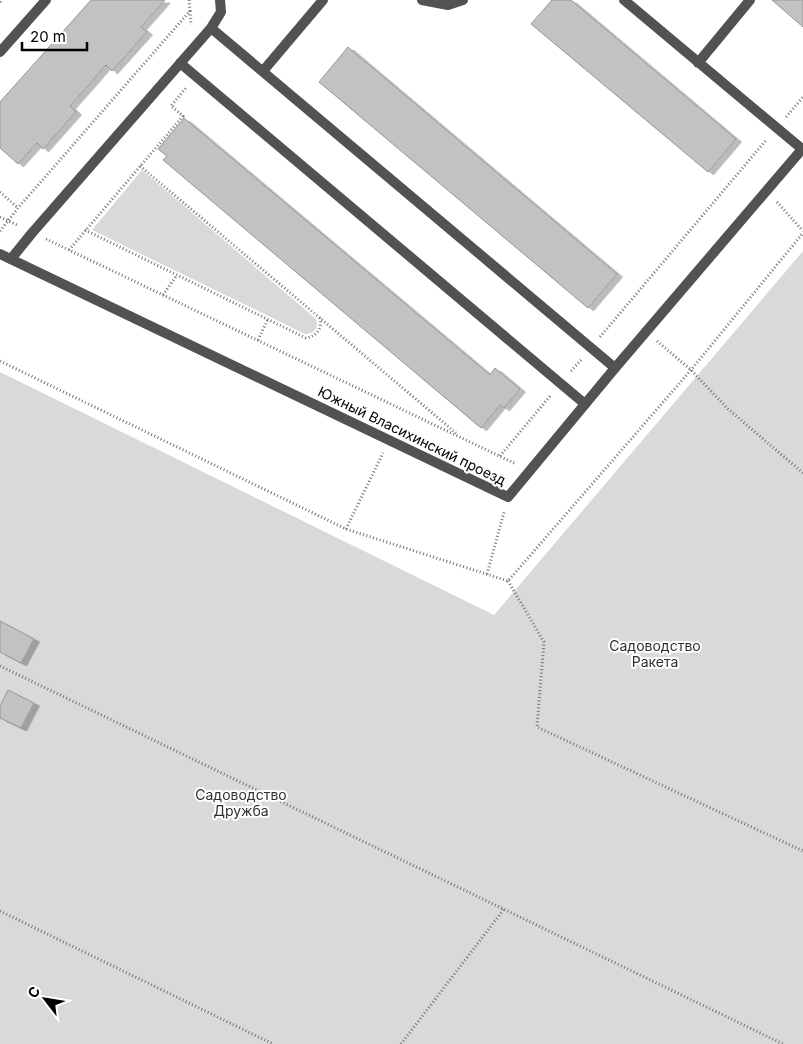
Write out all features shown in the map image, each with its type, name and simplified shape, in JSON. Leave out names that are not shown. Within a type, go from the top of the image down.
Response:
[{"type":"street","points":[[0,52],[46,0]]},
{"type":"street","points":[[11,259],[211,28],[221,12],[220,0]]},
{"type":"street","points":[[263,71],[323,0]]},
{"type":"street","points":[[422,0],[448,5],[463,0]]},
{"type":"street","points":[[624,0],[802,148]]},
{"type":"street","points":[[698,62],[750,0]]},
{"type":"street","points":[[211,28],[615,368]]},
{"type":"street","points":[[180,63],[585,404]]},
{"type":"street","name":"Южный Власихинский проезд","points":[[0,254],[508,497],[802,148]]},
{"type":"path","points":[[0,231],[190,11],[190,0]]},
{"type":"path","points":[[69,250],[182,116],[171,106],[196,76]]},
{"type":"path","points":[[0,217],[500,456],[803,97]]},
{"type":"path","points":[[140,166],[461,438]]},
{"type":"path","points":[[767,190],[803,231]]},
{"type":"path","points":[[0,192],[18,208]]},
{"type":"path","points":[[85,230],[306,338],[318,332],[320,328],[319,318]]},
{"type":"path","points":[[163,295],[177,275]]},
{"type":"path","points":[[258,340],[268,319]]},
{"type":"path","points":[[646,332],[691,370],[728,409],[803,473]]},
{"type":"path","points":[[346,529],[390,440]]},
{"type":"path","points":[[487,574],[508,497]]},
{"type":"path","points":[[508,581],[544,642],[537,727],[803,851]]},
{"type":"path","points":[[0,666],[783,1044]]},
{"type":"path","points":[[401,1044],[504,909]]},
{"type":"path","points":[[0,911],[273,1044]]},
{"type":"green space","points":[[142,170],[316,319],[317,325],[315,330],[305,334],[92,230]]},
{"type":"green space","name":"Садоводство Дружба","points":[[803,251],[803,1044],[0,1044],[0,372],[494,615]]},
{"type":"building","points":[[91,0],[165,0],[141,27],[147,32],[112,71],[106,65],[70,106],[76,112],[43,149],[37,143],[18,164],[0,148],[0,102]]},
{"type":"building","points":[[552,0],[571,0],[736,139],[708,172],[531,24]]},
{"type":"building","points":[[772,0],[803,0],[803,27]]},
{"type":"building","points":[[348,47],[617,274],[588,308],[319,82]]},
{"type":"building","points":[[184,118],[490,375],[495,368],[520,389],[504,408],[500,405],[481,428],[163,160],[167,156],[158,149]]},
{"type":"building","points":[[0,621],[34,639],[21,663],[0,652]]},
{"type":"building","points":[[8,690],[34,703],[21,728],[0,718],[0,706]]},
{"type":"park label","name":"Садоводство Ракета","points":[[655,654]]}]
